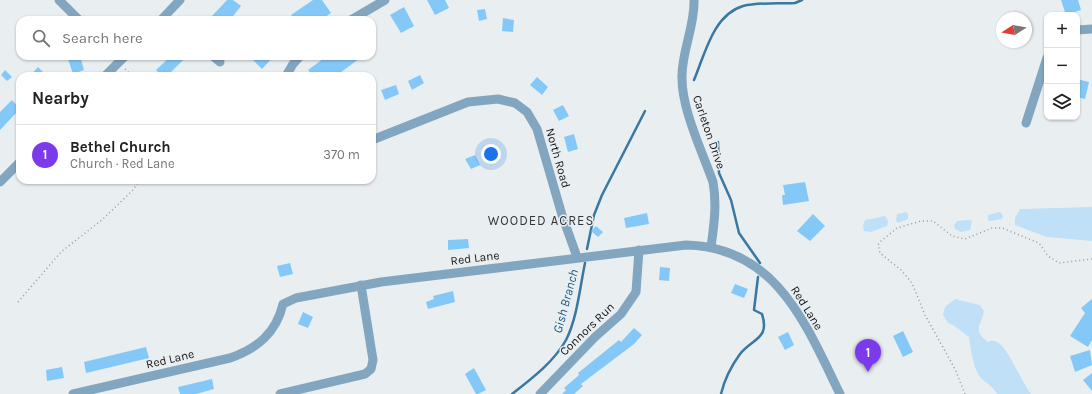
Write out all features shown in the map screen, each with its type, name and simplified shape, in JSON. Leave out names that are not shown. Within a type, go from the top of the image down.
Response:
[{"type":"street","points":[[59,0],[76,16]]},
{"type":"street","points":[[168,16],[180,0]]},
{"type":"street","points":[[358,16],[385,0]]},
{"type":"street","name":"Carleton Drive","points":[[694,0],[693,16],[683,62],[682,90],[685,104],[713,182],[716,207],[711,247]]},
{"type":"street","points":[[1080,30],[1092,29]]},
{"type":"street","points":[[108,72],[117,60]]},
{"type":"street","points":[[288,72],[296,60]]},
{"type":"street","points":[[1026,124],[1044,67]]},
{"type":"street","name":"North Road","points":[[376,138],[468,102],[498,99],[515,103],[527,112],[537,129],[576,257]]},
{"type":"street","points":[[0,182],[16,166]]},
{"type":"street","name":"Red Lane","points":[[73,394],[230,358],[246,352],[262,341],[273,330],[280,317],[284,304],[296,298],[361,285],[576,257],[686,245],[711,247],[745,261],[764,273],[784,292],[804,321],[840,394]]},
{"type":"street","name":"Connors Run","points":[[540,394],[595,336],[621,314],[636,292],[639,250]]},
{"type":"street","points":[[280,394],[365,374],[371,369],[373,360],[361,285]]},
{"type":"path","points":[[120,60],[129,72]]},
{"type":"path","points":[[18,302],[61,252],[103,219],[132,191],[137,184]]},
{"type":"path","points":[[965,394],[955,369],[925,315],[912,283],[900,270],[880,253],[878,245],[880,242],[897,228],[921,221],[933,221],[952,236],[965,240],[992,228],[1002,228],[1039,243],[1048,256],[1059,263],[1092,259]]},
{"type":"shaded area","points":[[1092,207],[1092,241],[1047,237],[1015,225],[1015,218],[1020,209]]},
{"type":"shaded area","points":[[906,212],[908,214],[908,219],[898,223],[896,221],[897,214]]},
{"type":"shaded area","points":[[1000,212],[1003,216],[1002,219],[988,220],[988,215]]},
{"type":"shaded area","points":[[885,216],[888,221],[887,226],[871,232],[864,231],[863,226],[865,220]]},
{"type":"shaded area","points":[[957,221],[972,221],[970,230],[961,232],[955,229],[954,225]]},
{"type":"shaded area","points":[[955,299],[980,305],[984,311],[979,328],[980,334],[988,342],[995,341],[1001,345],[1031,394],[997,394],[992,387],[981,378],[974,365],[969,337],[948,323],[943,315],[945,307]]},
{"type":"building","points":[[227,0],[233,0],[241,6],[233,16],[212,16]]},
{"type":"building","points":[[313,0],[322,0],[331,13],[327,16],[291,15]]},
{"type":"building","points":[[427,0],[445,0],[449,8],[435,15]]},
{"type":"building","points":[[1061,0],[1078,0],[1081,10],[1075,12],[1065,12]]},
{"type":"building","points":[[404,7],[414,26],[401,33],[390,15]]},
{"type":"building","points":[[485,9],[487,19],[479,21],[477,10]]},
{"type":"building","points":[[503,18],[514,20],[513,32],[502,31]]},
{"type":"building","points":[[68,60],[81,60],[84,70],[72,72]]},
{"type":"building","points":[[167,60],[183,60],[171,72],[158,72],[156,70]]},
{"type":"building","points":[[253,60],[270,60],[262,69]]},
{"type":"building","points":[[322,60],[358,60],[341,72],[310,72],[308,70]]},
{"type":"building","points":[[38,67],[43,72],[34,72]]},
{"type":"building","points":[[5,70],[12,77],[7,81],[1,75]]},
{"type":"building","points":[[420,75],[424,83],[412,90],[408,81]]},
{"type":"building","points":[[537,77],[548,87],[542,95],[530,85]]},
{"type":"building","points":[[1080,80],[1089,82],[1085,99],[1080,98]]},
{"type":"building","points":[[396,85],[399,94],[385,100],[381,90]]},
{"type":"building","points":[[12,100],[16,104],[16,113],[0,130],[0,112]]},
{"type":"building","points":[[563,105],[569,116],[559,121],[553,110]]},
{"type":"building","points":[[574,134],[578,149],[568,152],[564,137]]},
{"type":"building","points":[[475,155],[480,165],[471,169],[465,159]]},
{"type":"building","points":[[805,182],[809,201],[783,205],[782,195],[785,195],[783,185]]},
{"type":"building","points":[[647,213],[649,224],[626,228],[624,218]]},
{"type":"building","points":[[813,214],[825,226],[810,241],[797,231]]},
{"type":"building","points":[[596,226],[603,232],[598,237],[591,231]]},
{"type":"building","points":[[468,239],[469,248],[448,250],[448,240]]},
{"type":"building","points":[[290,263],[293,274],[280,277],[277,266]]},
{"type":"building","points":[[660,267],[670,268],[669,281],[659,280]]},
{"type":"building","points":[[735,284],[748,289],[744,298],[731,293]]},
{"type":"building","points":[[453,291],[455,302],[428,309],[426,302],[434,299],[433,296]]},
{"type":"building","points":[[1092,299],[1092,340],[1088,347],[1070,336],[1085,313],[1081,308]]},
{"type":"building","points":[[303,312],[313,317],[308,328],[298,324]]},
{"type":"building","points":[[634,328],[642,335],[634,344],[581,384],[583,386],[574,394],[562,394],[566,390],[564,388],[579,375],[578,373],[619,340],[621,342]]},
{"type":"building","points":[[903,331],[913,352],[903,357],[893,336]]},
{"type":"building","points":[[788,332],[794,345],[785,350],[778,337]]},
{"type":"building","points":[[146,347],[149,358],[86,373],[84,362]]},
{"type":"building","points":[[1090,350],[1092,365],[1075,372],[1070,356]]},
{"type":"building","points":[[62,367],[64,378],[47,381],[46,370]]},
{"type":"building","points":[[474,368],[486,390],[478,394],[476,394],[465,374]]},
{"type":"building","points":[[1092,373],[1092,391],[1083,380]]},
{"type":"building","points":[[212,379],[214,389],[196,394],[180,394],[178,387]]},
{"type":"waterway","name":"Gish Branch","points":[[694,80],[711,37],[724,18],[733,11],[749,5],[795,3],[802,0]]},
{"type":"waterway","name":"Gish Branch","points":[[587,249],[594,215],[602,195],[645,111]]},
{"type":"waterway","points":[[718,142],[719,173],[731,200],[739,233],[760,263]]},
{"type":"waterway","name":"Gish Branch","points":[[512,394],[549,363],[566,340],[576,313],[585,263]]},
{"type":"waterway","points":[[721,394],[726,379],[737,358],[759,337],[764,329],[762,314],[754,310],[758,277]]},
{"type":"place","name":"Bethel Church","points":[[868,372]]},
{"type":"district","name":"WOODED ACRES","points":[[541,220]]}]
